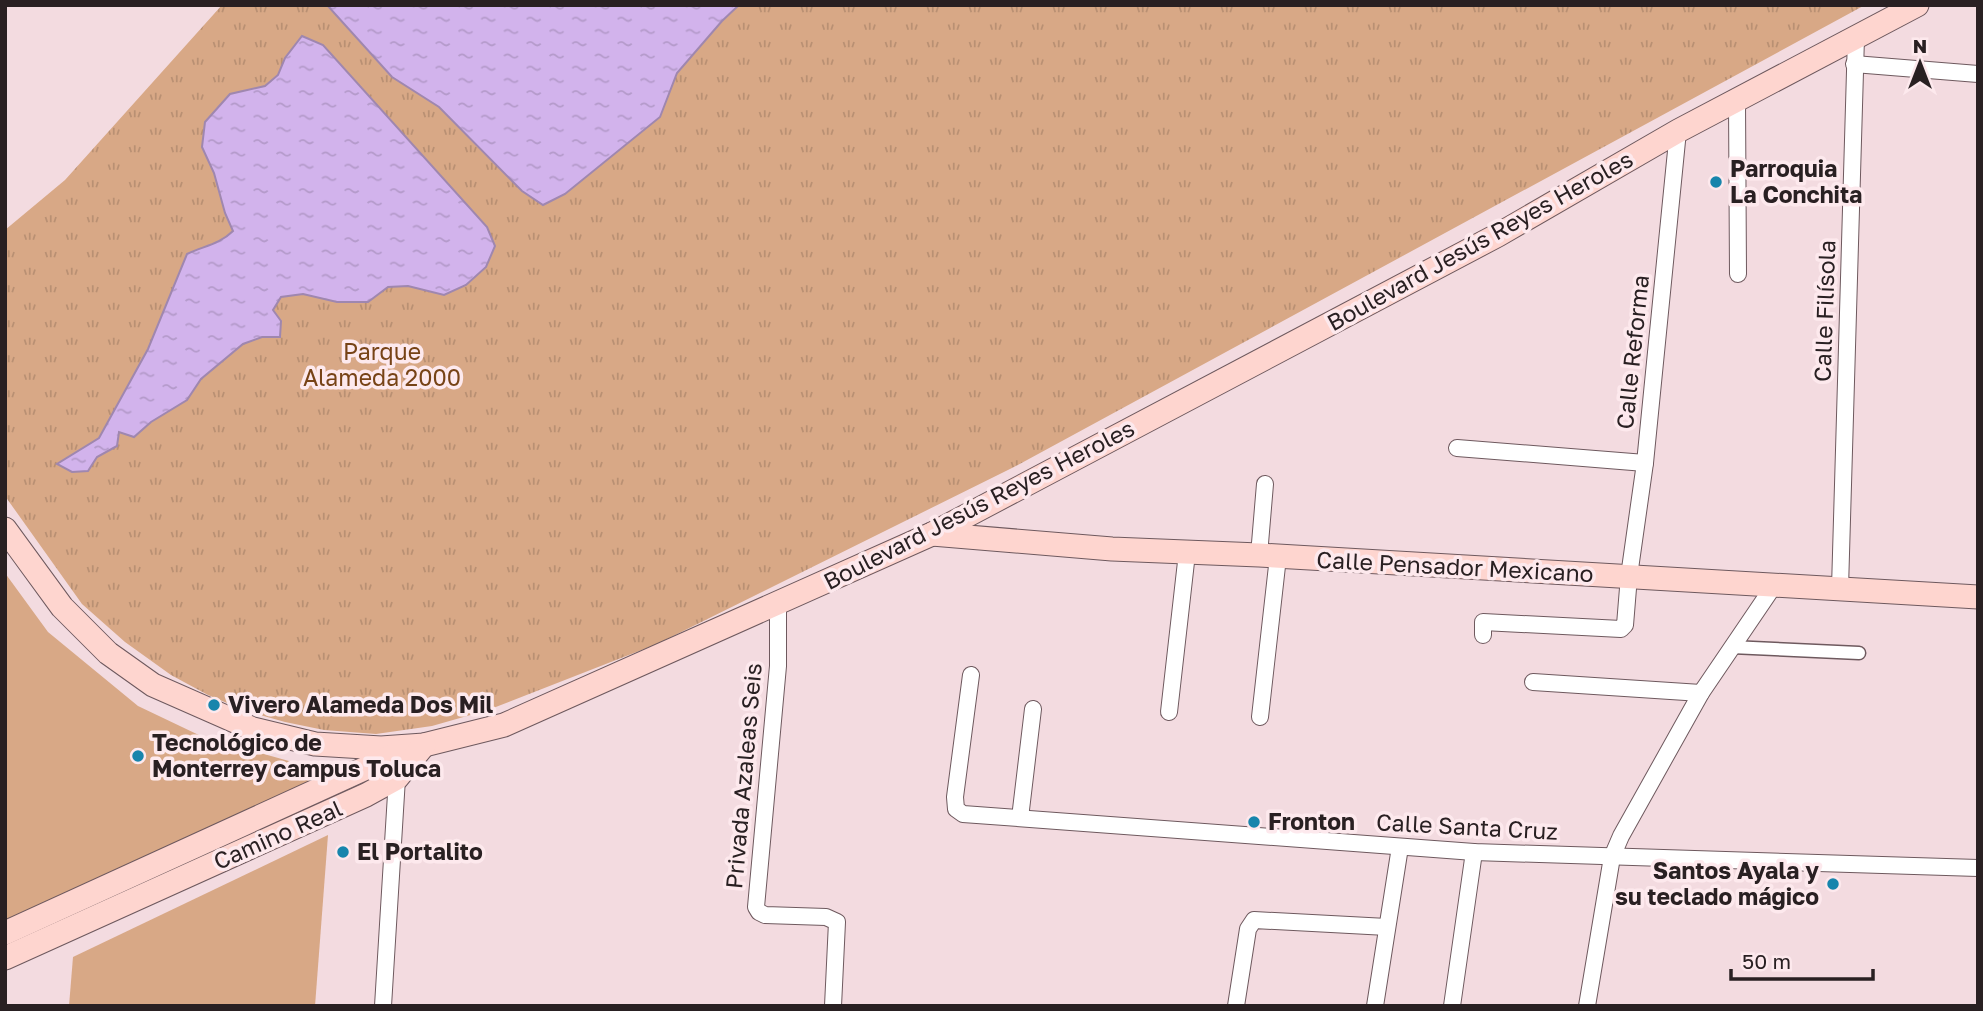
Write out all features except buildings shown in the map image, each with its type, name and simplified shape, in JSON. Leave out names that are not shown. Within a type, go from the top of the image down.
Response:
[{"type":"main road","name":"Boulevard Jesús Reyes Heroles","points":[[5,528],[62,607],[107,653],[153,685],[253,729],[303,741],[372,748],[424,745],[504,725],[932,534],[1485,241],[1678,131],[1917,5]]},
{"type":"main road","name":"Calle Pensador Mexicano","points":[[932,534],[1112,549],[1840,587],[1978,597]]},
{"type":"main road","name":"Camino Real","points":[[5,933],[389,757],[424,745]]},
{"type":"main road","name":"Camino Real","points":[[5,958],[341,807],[397,778],[424,745]]},
{"type":"street","name":"Calle Filísola","points":[[1840,587],[1856,37]]},
{"type":"street","points":[[1854,64],[1978,74]]},
{"type":"street","points":[[1737,101],[1738,274]]},
{"type":"street","name":"Calle Reforma","points":[[1483,629],[1620,629],[1625,625],[1645,463],[1678,131]]},
{"type":"street","points":[[1457,448],[1645,463]]},
{"type":"street","points":[[1260,717],[1268,556],[1265,484]]},
{"type":"street","points":[[1169,712],[1187,553]]},
{"type":"street","points":[[1587,1006],[1612,857],[1636,808],[1701,693],[1775,584]]},
{"type":"street","name":"Privada Azaleas Seis","points":[[778,604],[778,666],[756,907],[765,915],[826,917],[837,922],[833,1006]]},
{"type":"street","points":[[1731,647],[1859,653]]},
{"type":"street","name":"Calle Santa Cruz","points":[[971,675],[955,797],[956,809],[963,814],[1474,852],[1978,868]]},
{"type":"street","points":[[1533,682],[1701,693]]},
{"type":"street","points":[[1020,818],[1034,709]]},
{"type":"street","points":[[383,1006],[397,778],[389,757]]},
{"type":"street","points":[[1375,1006],[1400,847]]},
{"type":"street","points":[[1452,1006],[1474,852]]},
{"type":"street","points":[[1236,1006],[1251,922],[1254,920],[1387,927]]},
{"type":"green space","name":"Parque Alameda 2000","points":[[222,5],[1865,5],[1014,467],[657,644],[488,710],[432,726],[376,734],[324,730],[246,711],[171,675],[125,642],[82,604],[5,496],[5,230],[65,180]]},
{"type":"green space","name":"Tecnológico de Monterrey campus Toluca","points":[[5,573],[48,632],[138,706],[203,737],[339,775],[5,926]]},
{"type":"green space","name":"Tecnológico de Monterrey campus Toluca","points":[[328,835],[315,1006],[69,1006],[73,957]]},
{"type":"water","points":[[327,5],[739,5],[677,73],[660,117],[565,194],[543,205],[522,191],[439,107],[392,77]]},
{"type":"water","points":[[302,36],[323,45],[487,227],[495,246],[486,267],[466,285],[444,295],[408,286],[388,287],[368,302],[337,302],[303,294],[281,297],[273,310],[281,321],[280,337],[262,337],[243,344],[201,379],[187,400],[151,422],[134,437],[119,432],[117,446],[97,457],[88,471],[72,472],[57,464],[99,438],[148,349],[187,254],[217,242],[233,231],[214,173],[202,147],[205,122],[230,94],[265,86],[278,75],[285,58]]},
{"type":"place","name":"Parroquia La Conchita","points":[[1716,182]]},
{"type":"place","name":"Vivero Alameda Dos Mil","points":[[214,705]]},
{"type":"place","name":"Tecnológico de Monterrey campus Toluca","points":[[138,756]]},
{"type":"place","name":"Fronton","points":[[1254,822]]},
{"type":"place","name":"El Portalito","points":[[343,852]]},
{"type":"place","name":"Santos Ayala y su teclado mágico","points":[[1833,884]]}]
